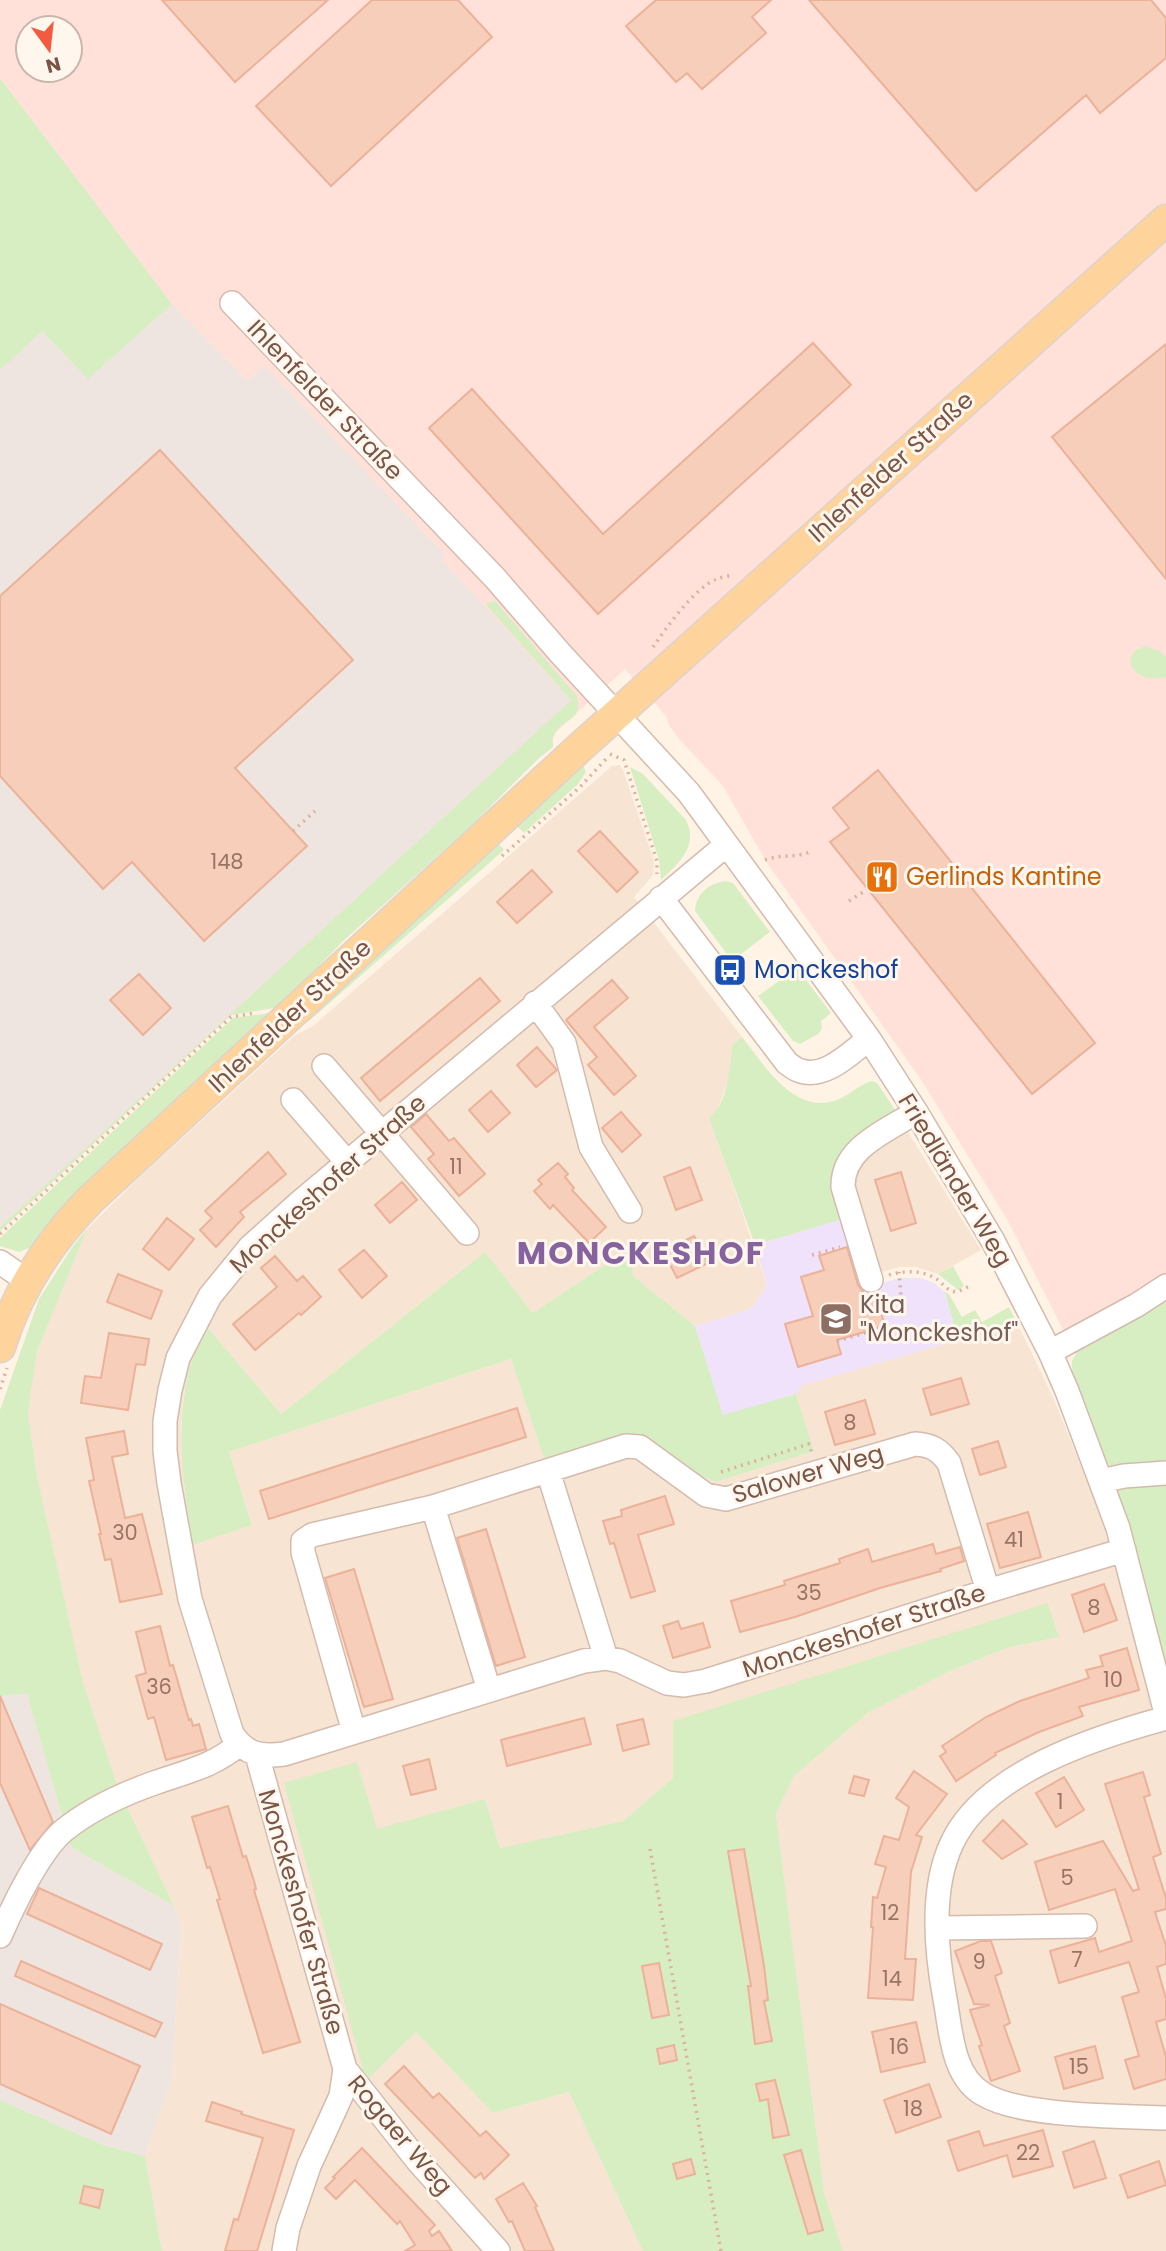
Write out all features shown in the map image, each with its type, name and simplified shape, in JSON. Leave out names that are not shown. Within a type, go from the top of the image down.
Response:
[{"type":"main road","name":"Ihlenfelder Straße","points":[[0,1347],[29,1282],[57,1237],[90,1199],[617,713],[1166,220]]},
{"type":"street","name":"Ihlenfelder Straße","points":[[232,303],[495,578],[617,713]]},
{"type":"street","name":"Friedländer Weg","points":[[617,713],[689,793],[869,1039],[993,1241],[1050,1352],[1101,1481],[1124,1550],[1166,1716]]},
{"type":"street","name":"Monckeshofer Straße","points":[[345,2070],[248,1750],[232,1734],[190,1599],[165,1451],[165,1421],[178,1358],[210,1296],[250,1247],[536,1003],[658,891],[726,845]]},
{"type":"street","points":[[658,891],[787,1063],[802,1072],[818,1072],[834,1065],[869,1039]]},
{"type":"street","points":[[536,1003],[564,1043],[591,1147],[630,1211]]},
{"type":"street","points":[[324,1066],[467,1233]]},
{"type":"street","points":[[293,1100],[348,1162]]},
{"type":"street","points":[[871,1280],[843,1187],[842,1173],[857,1150],[916,1112]]},
{"type":"street","points":[[0,1262],[29,1282]]},
{"type":"street","points":[[1050,1352],[1137,1305],[1166,1286]]},
{"type":"street","name":"Salower Weg","points":[[354,1732],[303,1552],[303,1541],[313,1535],[433,1507],[633,1445],[706,1494],[715,1497],[738,1497],[915,1444],[929,1445],[940,1451],[949,1463],[988,1591]]},
{"type":"street","points":[[548,1471],[606,1658]]},
{"type":"street","points":[[1101,1481],[1124,1476],[1166,1473]]},
{"type":"street","points":[[433,1507],[489,1690]]},
{"type":"street","name":"Monckeshofer Straße","points":[[248,1750],[284,1754],[584,1661],[606,1658],[620,1661],[667,1683],[684,1685],[706,1681],[1124,1550]]},
{"type":"street","points":[[1166,1716],[1052,1757],[1027,1770],[984,1802],[967,1819],[952,1842],[944,1866],[939,1896],[938,1928],[940,1974],[953,2044],[960,2067],[969,2082],[983,2094],[1002,2102],[1051,2112],[1166,2118]]},
{"type":"street","points":[[0,1936],[35,1870],[62,1832],[85,1815],[118,1798],[248,1750]]},
{"type":"street","points":[[938,1928],[1085,1926]]},
{"type":"street","name":"Rogaer Weg","points":[[284,2251],[288,2228],[309,2166],[341,2096],[345,2070]]},
{"type":"street","name":"Rogaer Weg","points":[[345,2070],[417,2160],[498,2251]]},
{"type":"path","points":[[610,754],[624,760],[657,861],[658,891]]},
{"type":"path","points":[[293,831],[315,811]]},
{"type":"path","points":[[745,873],[771,858],[810,852]]},
{"type":"path","points":[[849,901],[868,889]]},
{"type":"path","points":[[812,1255],[859,1241]]},
{"type":"path","points":[[837,1341],[886,1326],[883,1316],[901,1296],[899,1272]]},
{"type":"path","points":[[871,1280],[899,1272],[915,1272],[928,1275],[952,1292],[970,1286]]},
{"type":"path","points":[[721,1472],[809,1444],[818,1473]]},
{"type":"path","points":[[650,1849],[722,2251]]},
{"type":"shaded area","points":[[0,0],[1166,0],[1166,1302],[1120,1323],[1076,1355],[1007,1219],[920,1078],[767,863],[723,786],[680,740],[666,716],[625,669],[556,732],[553,747],[343,941],[279,1007],[231,1015],[0,1231],[0,370],[42,330],[171,304],[0,78]]},
{"type":"shaded area","points":[[172,304],[248,381],[263,367],[268,370],[445,555],[442,560],[571,700],[0,1227],[0,370],[42,330],[88,379]]},
{"type":"shaded area","points":[[620,765],[654,861],[653,875],[634,897],[742,1037],[732,1045],[729,1078],[716,1113],[710,1119],[767,1285],[753,1306],[745,1311],[695,1326],[633,1276],[632,1247],[533,1313],[485,1252],[281,1414],[208,1328],[191,1365],[184,1393],[181,1424],[191,1544],[252,1524],[229,1452],[511,1359],[546,1464],[625,1438],[701,1482],[705,1477],[716,1482],[814,1451],[796,1394],[802,1385],[1017,1323],[1052,1395],[1092,1493],[1115,1485],[1166,1665],[1166,2251],[843,2251],[824,2192],[776,1814],[794,1776],[869,1712],[948,1672],[1007,1648],[1059,1637],[1048,1603],[673,1778],[623,1821],[500,1848],[485,1799],[377,1830],[367,2080],[416,2032],[493,2113],[569,2092],[643,2251],[162,2251],[145,2156],[172,2079],[181,1927],[174,1906],[119,1790],[83,1682],[37,1476],[28,1413],[37,1352],[87,1229],[145,1172],[294,1036],[313,1026],[612,766]]},
{"type":"shaded area","points":[[906,1129],[981,1250],[938,1274],[916,1267],[899,1267],[875,1274],[851,1186],[855,1163]]},
{"type":"shaded area","name":"Kita \"Monckeshof\"","points":[[843,1219],[864,1289],[899,1278],[920,1278],[934,1283],[945,1292],[958,1340],[803,1385],[796,1394],[723,1416],[695,1326],[745,1311],[753,1306],[767,1285],[755,1245]]},
{"type":"shaded area","points":[[27,1692],[71,1847],[174,1906],[181,1927],[172,2079],[145,2156],[103,2145],[0,2100],[0,1696]]},
{"type":"green space","points":[[0,78],[172,304],[88,379],[42,331],[0,370]]},
{"type":"green space","points":[[495,601],[576,695],[578,710],[557,730],[553,747],[473,824],[343,941],[279,1007],[231,1015],[0,1231],[0,1227],[571,700],[487,606],[487,603]]},
{"type":"green space","points":[[1147,646],[1166,657],[1166,677],[1145,677],[1132,668],[1132,655]]},
{"type":"green space","points":[[583,765],[586,772],[578,784],[524,833],[517,826]]},
{"type":"green space","points":[[630,767],[643,774],[686,820],[689,829],[690,838],[685,854],[661,880],[659,860]]},
{"type":"green space","points":[[498,843],[504,850],[309,1021],[289,1031]]},
{"type":"green space","points":[[725,881],[733,883],[770,932],[732,961],[695,911],[704,891]]},
{"type":"green space","points":[[797,968],[831,1013],[821,1021],[822,1029],[818,1034],[800,1044],[793,1041],[758,996]]},
{"type":"green space","points":[[277,1012],[34,1246],[19,1252],[0,1246],[0,1238],[233,1018]]},
{"type":"green space","points":[[742,1037],[780,1084],[805,1100],[819,1103],[834,1101],[872,1081],[877,1083],[898,1114],[853,1143],[843,1219],[755,1245],[709,1118],[724,1095],[732,1045]]},
{"type":"green space","points":[[87,1229],[37,1352],[28,1413],[37,1476],[83,1682],[119,1790],[174,1906],[71,1847],[27,1693],[0,1696],[0,1410],[39,1299]]},
{"type":"green space","points":[[632,1247],[633,1276],[695,1326],[723,1415],[796,1394],[814,1451],[716,1482],[705,1477],[700,1482],[643,1441],[546,1464],[511,1359],[229,1452],[252,1525],[192,1545],[182,1456],[182,1411],[190,1367],[208,1328],[281,1414],[485,1252],[533,1313]]},
{"type":"green space","points":[[953,1266],[964,1286],[958,1290],[938,1274]]},
{"type":"green space","points":[[945,1292],[949,1294],[962,1317],[975,1310],[982,1322],[1009,1307],[1017,1323],[958,1340]]},
{"type":"green space","points":[[1166,1302],[1166,1468],[1114,1469],[1108,1464],[1086,1412],[1075,1381],[1072,1362],[1086,1344],[1129,1319]]},
{"type":"green space","points":[[1166,1480],[1166,1665],[1115,1485]]},
{"type":"green space","points":[[1048,1603],[1059,1637],[1007,1648],[948,1672],[869,1712],[794,1776],[776,1814],[824,2192],[843,2251],[643,2251],[569,2092],[493,2113],[416,2032],[366,2081],[284,1783],[357,1762],[377,1829],[485,1799],[500,1848],[623,1821],[673,1778],[673,1721]]},
{"type":"green space","points":[[0,2100],[103,2145],[145,2156],[162,2251],[0,2251]]},
{"type":"building","points":[[162,0],[328,0],[235,82]]},
{"type":"building","points":[[372,0],[458,0],[492,37],[331,186],[256,106]]},
{"type":"building","points":[[656,0],[771,0],[752,17],[766,33],[702,89],[687,73],[676,82],[626,26]]},
{"type":"building","points":[[809,0],[1151,0],[1166,18],[1166,58],[1100,113],[1086,95],[976,191]]},
{"type":"building","points":[[813,343],[851,385],[598,614],[429,428],[472,389],[603,534]]},
{"type":"building","points":[[1166,344],[1166,579],[1052,437]]},
{"type":"building","points":[[160,450],[353,660],[235,768],[307,846],[204,941],[132,862],[103,889],[0,776],[0,596]]},
{"type":"building","points":[[878,770],[1095,1043],[1032,1094],[830,842],[849,828],[833,808]]},
{"type":"building","points":[[600,831],[638,872],[617,892],[578,851]]},
{"type":"building","points":[[532,870],[552,892],[517,923],[497,902]]},
{"type":"building","points":[[139,974],[171,1008],[143,1035],[110,1000]]},
{"type":"building","points":[[480,978],[500,1001],[380,1101],[361,1078]]},
{"type":"building","points":[[612,980],[628,998],[594,1027],[636,1076],[614,1095],[588,1065],[597,1057],[566,1020]]},
{"type":"building","points":[[537,1047],[557,1070],[536,1087],[517,1065]]},
{"type":"building","points":[[491,1091],[510,1113],[488,1132],[469,1110]]},
{"type":"building","points":[[621,1112],[641,1135],[622,1152],[602,1128]]},
{"type":"building","points":[[426,1114],[449,1141],[454,1138],[485,1174],[459,1196],[428,1159],[434,1154],[411,1127]]},
{"type":"building","points":[[268,1152],[286,1174],[240,1212],[244,1217],[216,1247],[200,1230],[212,1218],[205,1211]]},
{"type":"building","points":[[558,1163],[568,1174],[565,1177],[574,1188],[572,1190],[606,1227],[589,1243],[553,1205],[550,1209],[534,1191],[542,1184],[538,1180]]},
{"type":"building","points":[[690,1167],[702,1200],[676,1210],[664,1177]]},
{"type":"building","points":[[901,1172],[916,1223],[891,1231],[875,1180]]},
{"type":"building","points":[[402,1182],[417,1200],[390,1223],[375,1205]]},
{"type":"building","points":[[167,1218],[194,1239],[169,1270],[143,1249]]},
{"type":"building","points":[[694,1236],[708,1263],[677,1278],[663,1251]]},
{"type":"building","points":[[847,1247],[858,1285],[867,1297],[875,1294],[885,1326],[837,1340],[841,1354],[798,1367],[785,1324],[813,1316],[801,1277],[824,1270],[819,1256]]},
{"type":"building","points":[[364,1250],[387,1276],[362,1298],[339,1270]]},
{"type":"building","points":[[275,1256],[297,1281],[303,1276],[321,1297],[255,1350],[233,1324],[277,1287],[261,1268]]},
{"type":"building","points":[[118,1274],[162,1291],[151,1319],[107,1302]]},
{"type":"building","points":[[109,1333],[149,1339],[145,1365],[136,1364],[128,1410],[81,1403],[85,1376],[101,1378]]},
{"type":"building","points":[[961,1378],[969,1404],[931,1415],[923,1389]]},
{"type":"building","points":[[865,1400],[875,1434],[835,1445],[825,1412]]},
{"type":"building","points":[[517,1408],[526,1437],[269,1519],[260,1491]]},
{"type":"building","points":[[124,1431],[128,1454],[112,1457],[125,1518],[142,1514],[162,1594],[120,1602],[111,1559],[105,1560],[99,1534],[89,1481],[94,1480],[86,1438]]},
{"type":"building","points":[[998,1441],[1006,1467],[980,1475],[972,1449]]},
{"type":"building","points":[[665,1496],[674,1524],[638,1535],[655,1591],[631,1598],[614,1543],[610,1544],[603,1521],[622,1516],[621,1510]]},
{"type":"building","points":[[1028,1512],[1041,1557],[1000,1568],[987,1524]]},
{"type":"building","points":[[486,1529],[525,1657],[496,1666],[457,1538]]},
{"type":"building","points":[[933,1544],[936,1554],[960,1547],[964,1561],[940,1569],[941,1571],[740,1632],[731,1601],[785,1585],[784,1581],[840,1563],[839,1559],[868,1549],[872,1562]]},
{"type":"building","points":[[354,1569],[393,1699],[364,1707],[325,1578]]},
{"type":"building","points":[[1104,1584],[1117,1620],[1084,1632],[1072,1595]]},
{"type":"building","points":[[678,1621],[681,1629],[703,1623],[710,1647],[673,1658],[663,1626]]},
{"type":"building","points":[[160,1626],[170,1666],[173,1665],[189,1720],[191,1719],[193,1726],[199,1724],[206,1749],[166,1760],[154,1717],[148,1719],[136,1676],[146,1673],[136,1632]]},
{"type":"building","points":[[1127,1648],[1139,1690],[1079,1707],[1083,1716],[1039,1732],[995,1753],[996,1755],[956,1781],[940,1756],[946,1752],[942,1746],[986,1717],[1020,1701],[1089,1678],[1086,1670],[1103,1666],[1100,1656]]},
{"type":"building","points":[[0,1696],[53,1822],[30,1850],[0,1783]]},
{"type":"building","points":[[584,1718],[591,1744],[507,1766],[501,1740]]},
{"type":"building","points":[[643,1719],[649,1744],[623,1751],[617,1725]]},
{"type":"building","points":[[429,1759],[436,1789],[411,1795],[403,1766]]},
{"type":"building","points":[[914,1771],[947,1794],[916,1835],[922,1837],[911,1872],[905,1959],[916,1959],[913,2000],[868,1998],[873,1897],[877,1898],[886,1867],[875,1864],[884,1836],[899,1840],[909,1807],[896,1798]]},
{"type":"building","points":[[1143,1772],[1150,1795],[1144,1797],[1161,1854],[1153,1857],[1166,1898],[1166,1909],[1155,1912],[1166,1946],[1166,1964],[1157,1967],[1166,1999],[1166,2019],[1156,2022],[1166,2057],[1166,2079],[1134,2089],[1125,2060],[1139,2056],[1122,1997],[1139,1992],[1129,1962],[1059,1983],[1050,1951],[1095,1938],[1099,1952],[1132,1941],[1115,1889],[1049,1910],[1035,1862],[1103,1841],[1133,1891],[1139,1889],[1105,1784]]},
{"type":"building","points":[[854,1776],[869,1780],[864,1796],[849,1793]]},
{"type":"building","points":[[1064,1777],[1084,1810],[1056,1827],[1036,1793]]},
{"type":"building","points":[[228,1806],[243,1857],[246,1856],[254,1881],[254,1890],[300,2042],[263,2053],[217,1900],[220,1899],[210,1867],[207,1868],[192,1817]]},
{"type":"building","points":[[1003,1820],[1027,1844],[1002,1859],[983,1841]]},
{"type":"building","points":[[744,1849],[764,1966],[768,2000],[764,2001],[772,2041],[755,2044],[748,1986],[751,1986],[728,1851]]},
{"type":"building","points":[[39,1888],[162,1944],[150,1970],[27,1914]]},
{"type":"building","points":[[981,1941],[991,1941],[1002,1973],[995,1976],[1010,2023],[1004,2026],[1020,2071],[991,2081],[970,2010],[990,2005],[974,2004],[955,1951]]},
{"type":"building","points":[[21,1961],[162,2023],[155,2037],[15,1976]]},
{"type":"building","points":[[659,1963],[669,2015],[652,2018],[642,1966]]},
{"type":"building","points":[[0,2004],[140,2066],[111,2134],[0,2084]]},
{"type":"building","points":[[916,2022],[925,2062],[881,2072],[872,2032]]},
{"type":"building","points":[[674,2045],[677,2060],[660,2064],[657,2049]]},
{"type":"building","points":[[1095,2046],[1103,2078],[1064,2089],[1055,2057]]},
{"type":"building","points":[[404,2066],[433,2098],[439,2093],[480,2136],[486,2131],[509,2155],[484,2179],[481,2173],[475,2178],[385,2084]]},
{"type":"building","points":[[775,2080],[789,2135],[773,2138],[768,2099],[760,2101],[756,2084]]},
{"type":"building","points":[[929,2084],[941,2117],[896,2133],[884,2100]]},
{"type":"building","points":[[212,2102],[294,2130],[257,2251],[225,2251],[234,2219],[238,2220],[263,2138],[206,2121]]},
{"type":"building","points":[[1043,2130],[1053,2166],[1013,2177],[1007,2155],[958,2171],[948,2141],[979,2131],[984,2146]]},
{"type":"building","points":[[1094,2141],[1106,2178],[1074,2188],[1063,2152]]},
{"type":"building","points":[[362,2148],[435,2225],[429,2231],[432,2236],[439,2231],[452,2251],[405,2251],[415,2245],[400,2221],[397,2224],[355,2180],[336,2199],[325,2188]]},
{"type":"building","points":[[801,2150],[823,2230],[808,2234],[784,2155]]},
{"type":"building","points":[[691,2159],[695,2174],[677,2179],[673,2164]]},
{"type":"building","points":[[1159,2161],[1166,2185],[1128,2198],[1120,2175]]},
{"type":"building","points":[[523,2183],[537,2206],[535,2207],[554,2251],[525,2251],[512,2221],[509,2222],[496,2199]]},
{"type":"building","points":[[84,2186],[103,2190],[99,2208],[80,2203]]},
{"type":"place","name":"Gerlinds Kantine","points":[[882,877]]},
{"type":"place","name":"Monckeshof","points":[[730,970]]},
{"type":"place","name":"Kita \"Monckeshof\"","points":[[836,1319]]},
{"type":"district","name":"MONCKESHOF","points":[[641,1253]]}]
